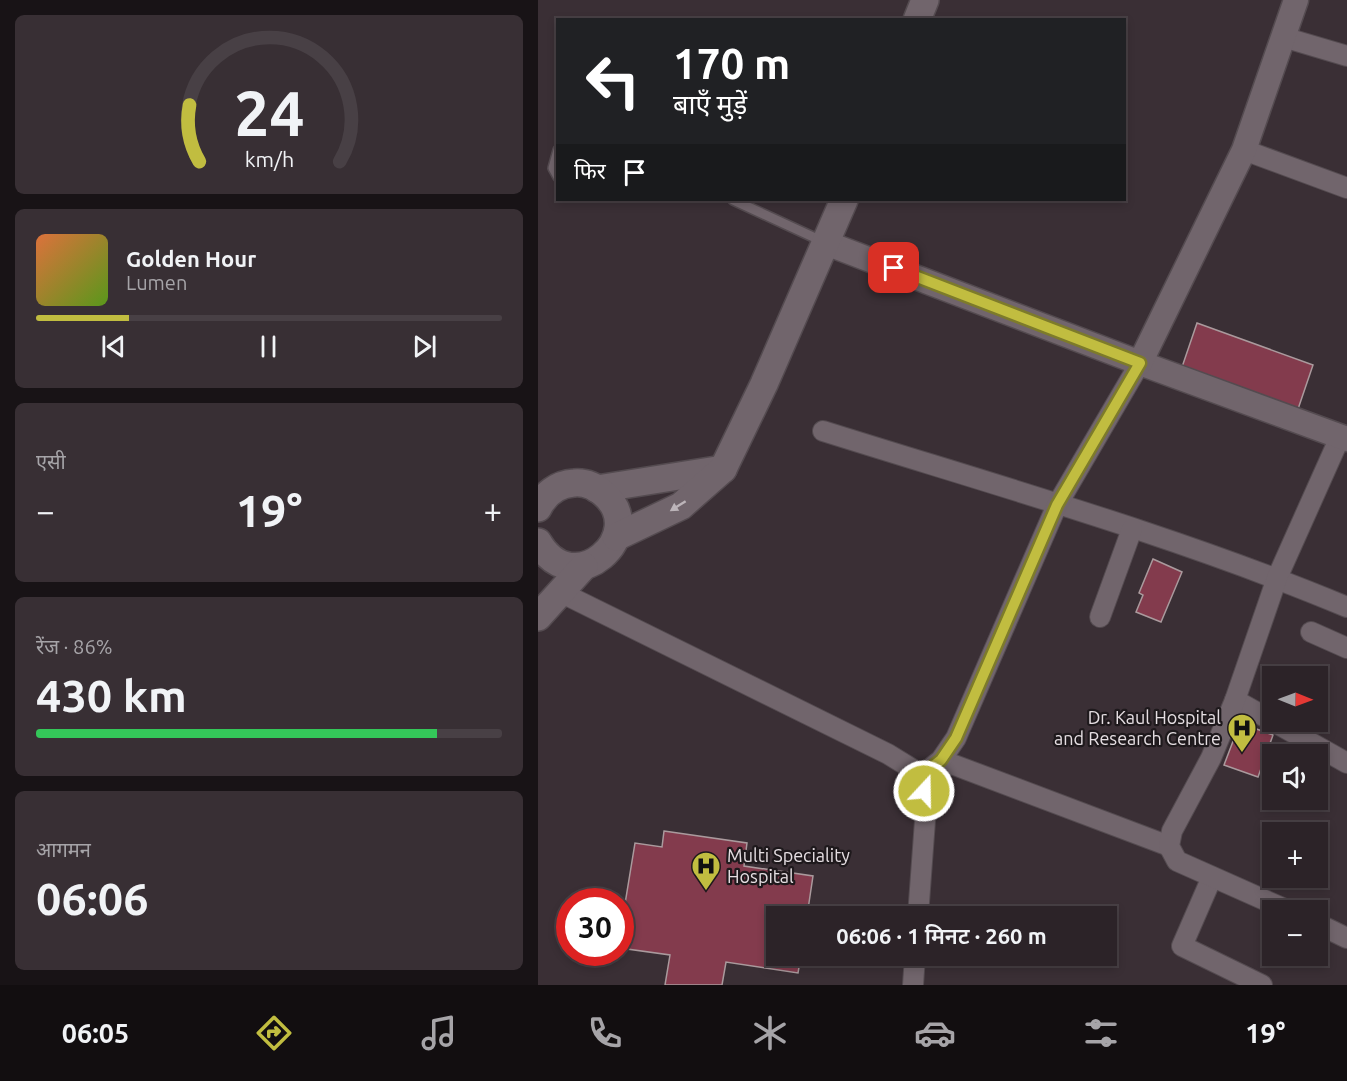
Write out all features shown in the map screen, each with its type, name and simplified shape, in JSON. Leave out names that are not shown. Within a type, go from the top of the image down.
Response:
[{"type":"main road","points":[[918,18],[925,0]]},
{"type":"main road","points":[[616,537],[681,506],[723,469],[764,384],[844,201]]},
{"type":"main road","points":[[597,489],[723,469]]},
{"type":"main road","points":[[538,481],[587,484],[606,495],[617,515],[616,537],[604,556],[584,566],[538,617]]},
{"type":"main road","points":[[538,508],[548,494],[566,484]]},
{"type":"main road","points":[[538,542],[552,559],[572,566],[584,566]]},
{"type":"street","points":[[922,775],[941,760],[956,738],[1057,505],[1140,363],[1244,150],[1296,0]]},
{"type":"street","points":[[1283,37],[1346,56]]},
{"type":"street","points":[[1244,150],[1346,188]]},
{"type":"street","points":[[826,243],[1343,438],[1278,578],[1235,700],[1210,758],[1172,831],[1169,846],[1177,861],[1264,900]]},
{"type":"street","points":[[823,431],[1278,578],[1346,608]]},
{"type":"street","points":[[1100,617],[1132,530]]},
{"type":"street","points":[[562,593],[888,754],[922,775]]},
{"type":"street","points":[[1311,632],[1346,648]]},
{"type":"street","points":[[1235,700],[1346,764]]},
{"type":"street","points":[[941,760],[1169,846]]},
{"type":"street","points":[[919,906],[926,807],[922,775]]},
{"type":"street","points":[[1212,877],[1182,946],[1262,985]]},
{"type":"street","points":[[1328,929],[1346,938]]},
{"type":"street","points":[[913,985],[914,966]]},
{"type":"lane","points":[[556,157],[553,168],[556,173]]},
{"type":"lane","points":[[735,201],[826,243]]},
{"type":"building","points":[[1197,323],[1313,365],[1297,412],[1181,370]]},
{"type":"building","points":[[1153,559],[1182,572],[1161,622],[1136,612],[1143,595],[1139,593]]},
{"type":"building","points":[[1240,723],[1273,735],[1270,744],[1262,744],[1262,766],[1258,777],[1224,765]]},
{"type":"building","points":[[664,831],[747,843],[744,866],[813,876],[808,906],[766,906],[766,966],[799,966],[798,973],[726,962],[722,985],[665,985],[670,955],[634,950],[634,888],[628,888],[635,843],[662,847]]},
{"type":"place","name":"Dr. Kaul Hospital and Research Centre","points":[[1242,754]]},
{"type":"place","name":"Multi Speciality Hospital","points":[[706,892]]},
{"type":"route","points":[[894,268],[1140,363],[1057,505],[956,738],[941,760],[922,775],[924,791]]}]
